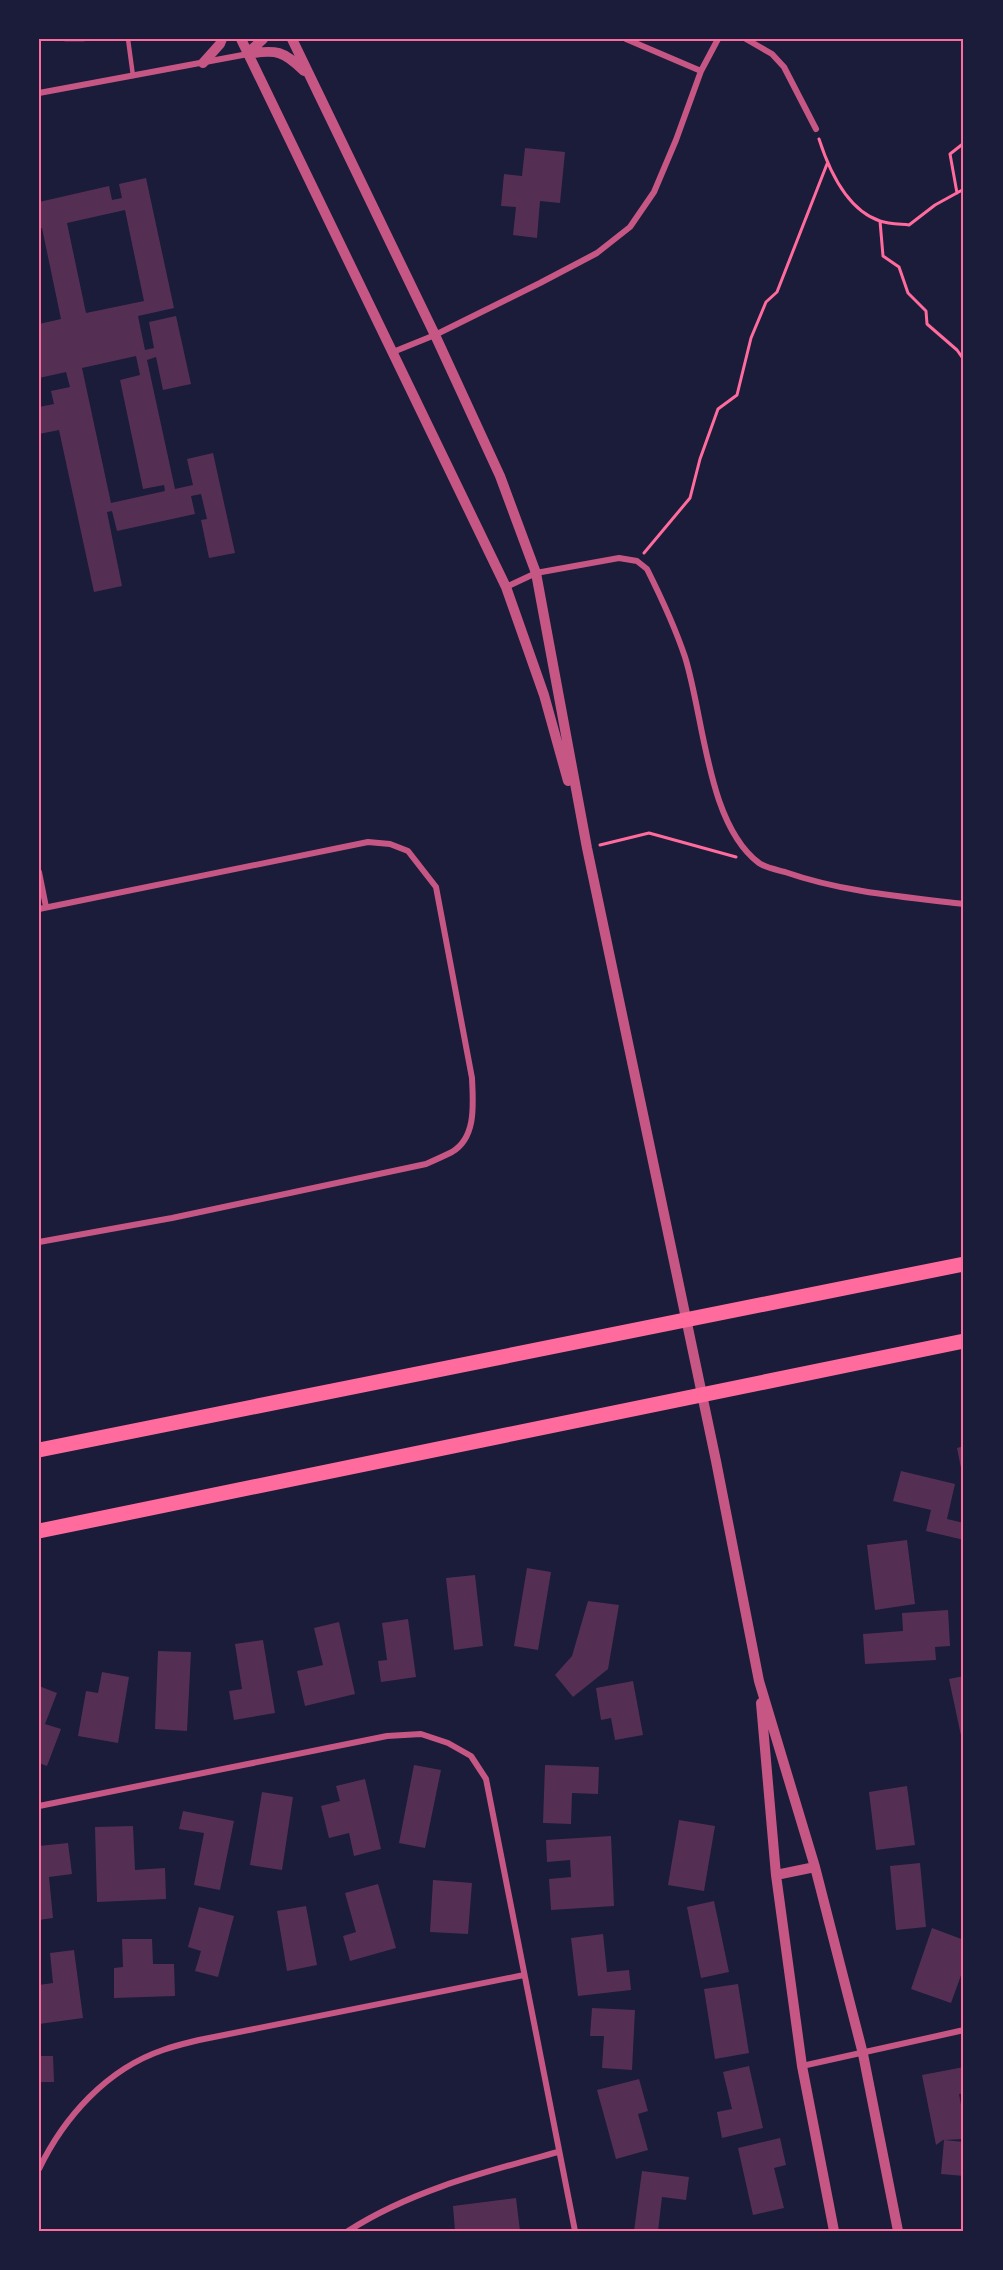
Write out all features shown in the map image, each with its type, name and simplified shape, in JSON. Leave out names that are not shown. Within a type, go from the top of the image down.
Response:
[{"type":"highway","points":[[39,1450],[964,1264]]},
{"type":"highway","points":[[39,1532],[964,1341]]},
{"type":"street","points":[[203,63],[222,39]]},
{"type":"street","points":[[241,39],[506,587],[544,694],[587,848]]},
{"type":"street","points":[[248,54],[263,39]]},
{"type":"street","points":[[292,39],[435,335],[500,476],[536,573],[587,848],[716,1461],[759,1682],[815,1867],[863,2054],[898,2231]]},
{"type":"street","points":[[626,39],[701,71]]},
{"type":"street","points":[[393,352],[435,335],[597,253],[630,227],[654,192],[701,71],[718,39]]},
{"type":"street","points":[[746,39],[772,54],[784,67],[816,129]]},
{"type":"street","points":[[39,93],[272,51],[288,56],[310,77]]},
{"type":"street","points":[[506,587],[536,573],[620,558],[638,561],[647,569],[685,657],[717,796],[731,832],[760,864],[801,878],[867,892],[964,904]]},
{"type":"street","points":[[39,872],[43,908],[368,842],[390,844],[408,851],[436,887],[472,1078],[473,1110],[468,1135],[454,1151],[426,1164],[172,1218],[39,1242]]},
{"type":"street","points":[[759,1682],[776,1875],[802,2066],[834,2231]]},
{"type":"street","points":[[39,1806],[387,1736],[421,1734],[447,1743],[471,1756],[486,1779],[575,2231]]},
{"type":"street","points":[[776,1875],[815,1867]]},
{"type":"street","points":[[39,2169],[53,2141],[82,2104],[106,2082],[129,2066],[162,2050],[199,2040],[524,1975]]},
{"type":"street","points":[[802,2066],[964,2030]]},
{"type":"street","points":[[348,2231],[410,2197],[457,2179],[558,2152]]},
{"type":"lane","points":[[65,39],[84,39]]},
{"type":"lane","points":[[128,39],[134,76]]},
{"type":"path","points":[[816,129],[827,164],[854,205],[880,221],[909,225],[964,189]]},
{"type":"path","points":[[957,193],[950,154],[964,143]]},
{"type":"path","points":[[638,561],[690,498],[699,459],[718,409],[737,395],[751,338],[766,302],[777,292],[827,164]]},
{"type":"path","points":[[880,221],[882,256],[899,267],[908,293],[926,311],[927,324],[957,350],[964,360]]},
{"type":"path","points":[[587,848],[649,833],[760,864]]},
{"type":"building","points":[[525,148],[565,152],[560,203],[540,201],[537,238],[513,235],[516,207],[501,206],[504,174],[522,176]]},
{"type":"building","points":[[146,178],[174,308],[138,316],[145,350],[154,348],[149,322],[176,316],[191,384],[163,390],[156,357],[147,360],[175,489],[193,485],[187,459],[213,453],[235,553],[209,558],[201,520],[207,519],[201,494],[191,496],[195,514],[117,531],[112,511],[107,512],[122,586],[94,592],[59,430],[39,434],[39,407],[54,404],[51,391],[70,387],[66,372],[39,378],[39,324],[61,319],[42,228],[39,229],[39,202],[109,186],[112,200],[122,198],[119,184]],"holes":[[[125,210],[144,301],[86,313],[67,223]],[[136,356],[140,375],[120,380],[143,489],[164,485],[165,491],[111,503],[82,368]]]},
{"type":"building","points":[[964,1446],[964,1478],[963,1478],[957,1448]]},
{"type":"building","points":[[901,1471],[955,1484],[947,1519],[964,1523],[964,1540],[926,1531],[931,1510],[893,1501]]},
{"type":"building","points":[[907,1540],[915,1604],[875,1610],[867,1545]]},
{"type":"building","points":[[527,1568],[551,1572],[538,1650],[514,1646]]},
{"type":"building","points":[[475,1575],[483,1646],[454,1650],[446,1578]]},
{"type":"building","points":[[588,1601],[619,1605],[608,1669],[573,1697],[555,1675],[572,1656]]},
{"type":"building","points":[[948,1610],[950,1646],[935,1647],[936,1660],[865,1664],[863,1634],[903,1631],[902,1613]]},
{"type":"building","points":[[408,1619],[416,1677],[381,1682],[378,1661],[387,1660],[382,1623]]},
{"type":"building","points":[[339,1622],[355,1694],[305,1706],[297,1671],[323,1665],[314,1628]]},
{"type":"building","points":[[263,1640],[275,1713],[234,1720],[229,1691],[242,1689],[235,1644]]},
{"type":"building","points":[[158,1651],[191,1652],[187,1731],[155,1729]]},
{"type":"building","points":[[102,1672],[129,1677],[118,1743],[78,1736],[86,1691],[98,1693]]},
{"type":"building","points":[[964,1676],[964,1745],[963,1745],[949,1679]]},
{"type":"building","points":[[633,1681],[643,1735],[615,1740],[611,1718],[601,1720],[596,1688]]},
{"type":"building","points":[[39,1686],[57,1693],[45,1724],[61,1729],[47,1766],[39,1763]]},
{"type":"building","points":[[414,1765],[441,1770],[425,1848],[399,1843]]},
{"type":"building","points":[[545,1765],[599,1767],[598,1794],[572,1793],[571,1824],[543,1823]]},
{"type":"building","points":[[365,1779],[381,1849],[354,1856],[349,1833],[329,1838],[321,1806],[340,1801],[336,1786]]},
{"type":"building","points":[[907,1786],[915,1845],[876,1850],[869,1792]]},
{"type":"building","points":[[262,1792],[293,1797],[282,1870],[250,1865]]},
{"type":"building","points":[[183,1811],[234,1821],[220,1890],[194,1885],[204,1833],[179,1829]]},
{"type":"building","points":[[679,1820],[715,1826],[704,1891],[668,1885]]},
{"type":"building","points":[[133,1826],[135,1870],[165,1868],[166,1899],[97,1902],[95,1827]]},
{"type":"building","points":[[611,1836],[614,1906],[551,1910],[549,1879],[571,1877],[570,1860],[547,1862],[546,1840]]},
{"type":"building","points":[[68,1843],[72,1874],[49,1877],[53,1918],[39,1920],[39,1846]]},
{"type":"building","points":[[920,1863],[926,1927],[896,1930],[890,1866]]},
{"type":"building","points":[[433,1880],[472,1883],[468,1934],[430,1932]]},
{"type":"building","points":[[378,1884],[396,1948],[350,1961],[343,1936],[356,1932],[345,1893]]},
{"type":"building","points":[[714,1901],[729,1972],[701,1978],[687,1907]]},
{"type":"building","points":[[306,1906],[317,1965],[287,1971],[277,1911]]},
{"type":"building","points":[[199,1907],[234,1916],[218,1977],[195,1971],[201,1951],[188,1947]]},
{"type":"building","points":[[932,1928],[964,1940],[964,1967],[951,2003],[911,1989]]},
{"type":"building","points":[[603,1934],[607,1972],[629,1970],[631,1990],[578,1996],[571,1938]]},
{"type":"building","points":[[122,1939],[152,1939],[153,1964],[174,1964],[175,1996],[114,1998],[114,1968],[123,1967]]},
{"type":"building","points":[[74,1950],[83,2018],[39,2024],[39,1985],[53,1983],[50,1953]]},
{"type":"building","points":[[738,1984],[749,2053],[715,2059],[704,1989]]},
{"type":"building","points":[[592,2008],[635,2010],[632,2070],[602,2068],[604,2036],[590,2036]]},
{"type":"building","points":[[39,2056],[53,2056],[54,2082],[39,2082]]},
{"type":"building","points":[[749,2066],[763,2128],[722,2138],[717,2112],[732,2109],[723,2072]]},
{"type":"building","points":[[964,2067],[964,2093],[959,2094],[964,2121],[964,2139],[943,2140],[936,2145],[922,2075]]},
{"type":"building","points":[[639,2079],[648,2111],[638,2114],[648,2150],[616,2159],[597,2090]]},
{"type":"building","points":[[780,2138],[786,2165],[774,2168],[784,2208],[753,2215],[738,2148]]},
{"type":"building","points":[[944,2140],[964,2142],[964,2176],[941,2174]]},
{"type":"building","points":[[642,2171],[689,2177],[686,2200],[662,2197],[658,2231],[634,2231]]},
{"type":"building","points":[[516,2198],[520,2231],[455,2231],[453,2206]]}]
